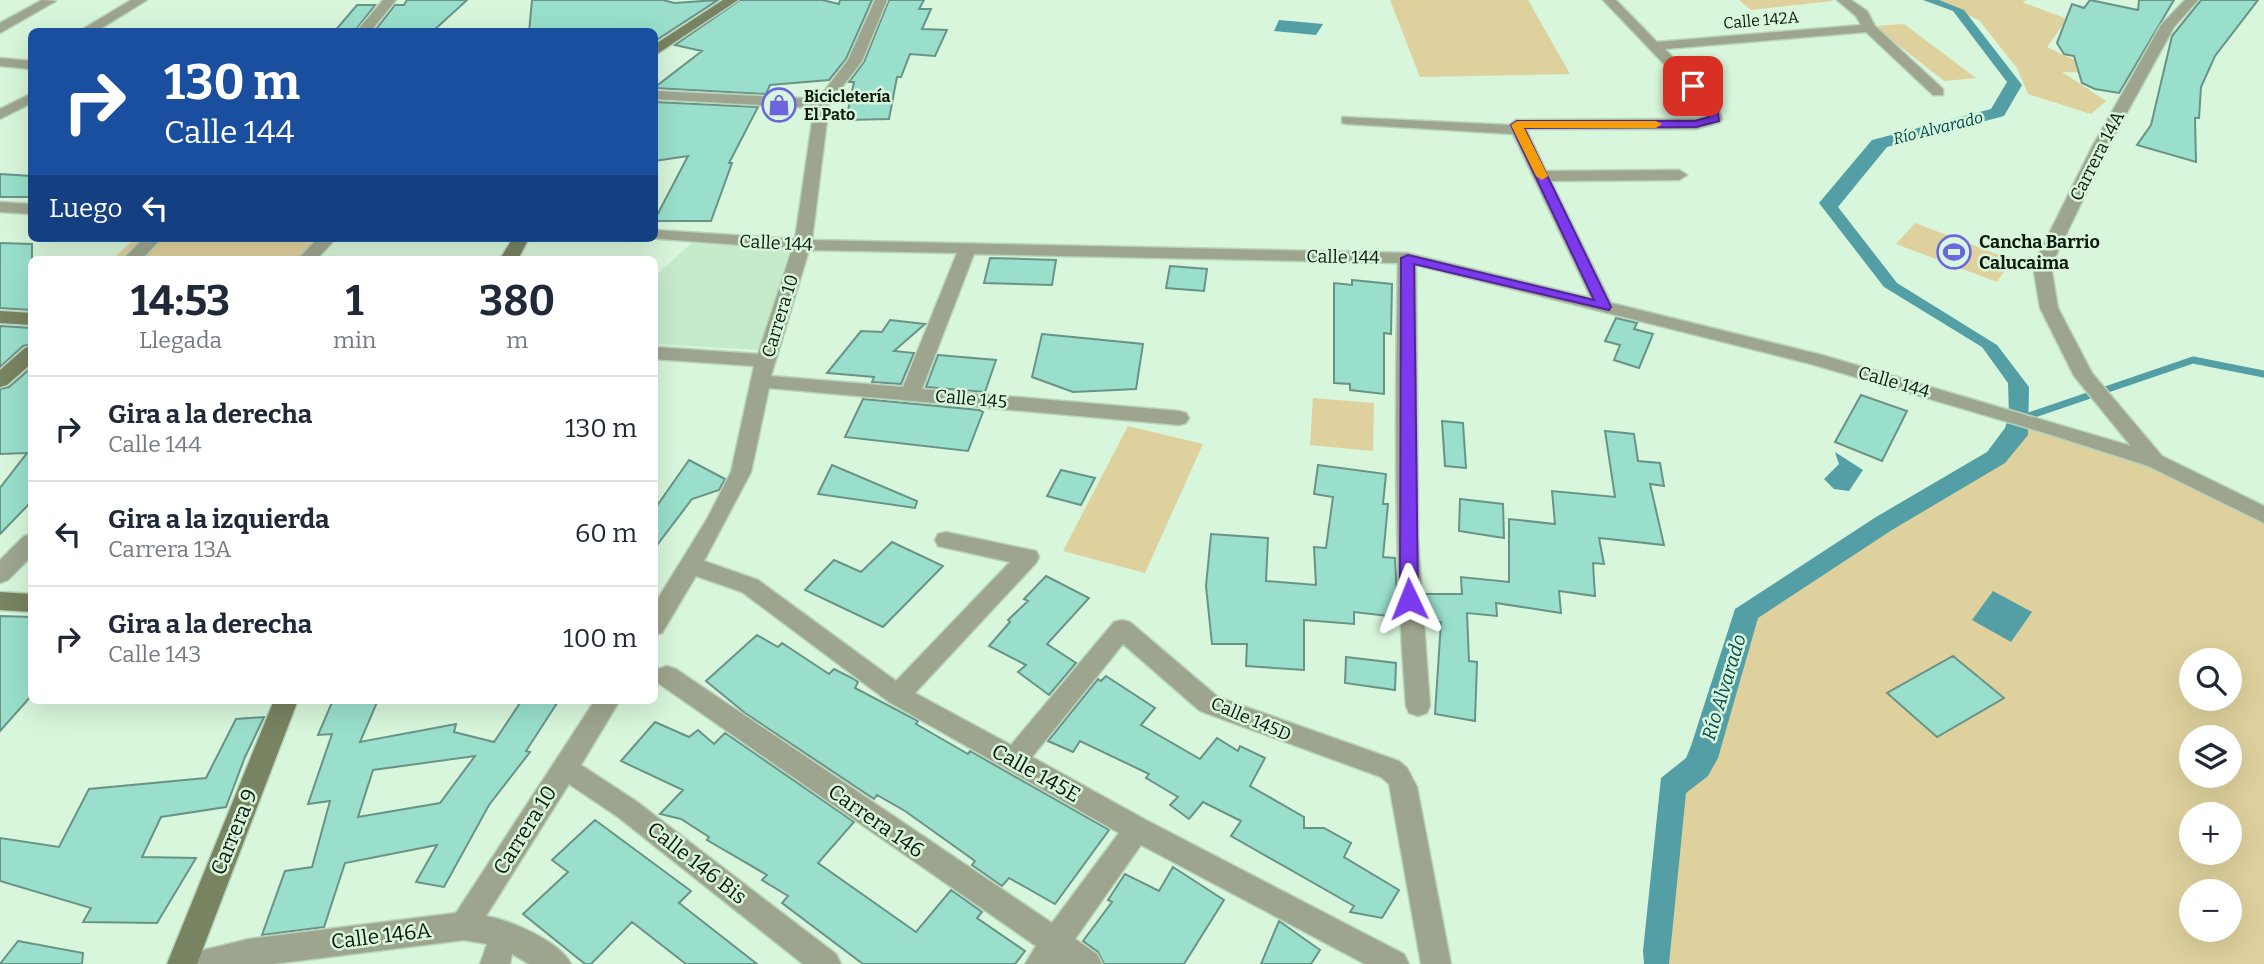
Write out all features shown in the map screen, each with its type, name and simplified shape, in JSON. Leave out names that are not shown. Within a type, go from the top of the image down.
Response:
[{"type":"street","points":[[91,28],[141,0]]},
{"type":"street","points":[[366,28],[390,0]]},
{"type":"street","points":[[658,49],[732,0]]},
{"type":"street","name":"Carrera 10","points":[[658,619],[741,472],[764,371],[802,245],[822,104],[855,61],[881,0]]},
{"type":"street","points":[[1347,120],[1517,127],[1696,124],[1715,119],[1712,106],[1609,0]]},
{"type":"street","points":[[1843,0],[1863,15],[1869,28],[1938,92]]},
{"type":"street","name":"Carrera 14A","points":[[2155,461],[2095,393],[2049,308],[2042,266],[2100,147],[2162,36],[2192,0]]},
{"type":"street","points":[[0,29],[50,1]]},
{"type":"street","name":"Calle 142A","points":[[1656,46],[1869,28]]},
{"type":"street","points":[[0,62],[28,63]]},
{"type":"street","points":[[658,95],[822,104]]},
{"type":"street","points":[[0,115],[28,99]]},
{"type":"street","points":[[1517,127],[1604,307]]},
{"type":"street","points":[[1542,176],[1679,175]]},
{"type":"street","points":[[0,207],[28,209]]},
{"type":"street","name":"Calle 144","points":[[658,235],[802,245],[1408,258],[1815,359],[2155,461]]},
{"type":"street","points":[[135,256],[151,242]]},
{"type":"street","points":[[310,256],[324,242]]},
{"type":"street","points":[[910,394],[968,248]]},
{"type":"street","points":[[1408,258],[1409,620],[1418,706]]},
{"type":"street","points":[[0,317],[28,319]]},
{"type":"street","name":"Calle 145","points":[[658,355],[910,394],[1179,418]]},
{"type":"street","points":[[0,381],[28,356]]},
{"type":"street","points":[[2155,461],[2264,515]]},
{"type":"street","points":[[898,695],[1028,557],[946,540]]},
{"type":"street","points":[[0,573],[28,546]]},
{"type":"street","name":"Calle 145E","points":[[690,565],[759,592],[810,633],[898,695],[1137,829],[1394,964]]},
{"type":"street","points":[[0,601],[28,603]]},
{"type":"street","name":"Calle 145D","points":[[1014,760],[1122,629],[1209,704],[1298,738],[1354,754],[1390,769],[1398,776],[1404,787],[1436,964]]},
{"type":"street","name":"Carrera 146","points":[[667,676],[1047,955],[1087,964]]},
{"type":"street","name":"Carrera 9","points":[[182,964],[284,704]]},
{"type":"street","name":"Carrera 10","points":[[464,926],[605,704]]},
{"type":"street","name":"Calle 146 Bis","points":[[565,768],[627,809],[825,964]]},
{"type":"street","points":[[1047,955],[1137,829]]},
{"type":"street","name":"Calle 146A","points":[[197,964],[249,953],[464,926],[504,933],[556,964]]},
{"type":"street","points":[[495,964],[504,933]]},
{"type":"shaded area","points":[[1390,0],[1528,0],[1570,74],[1420,77]]},
{"type":"shaded area","points":[[1739,0],[1832,0],[1833,1],[1751,10]]},
{"type":"shaded area","points":[[1932,0],[2027,0],[2022,2],[2067,19],[2047,47],[2102,73],[2062,72],[2106,101],[2091,114],[2028,94],[2017,68],[1979,20]]},
{"type":"shaded area","points":[[1904,24],[1976,78],[1944,81],[1874,26]]},
{"type":"shaded area","name":"Cancha Barrio Calucaima","points":[[1915,223],[2012,260],[1997,282],[1896,244]]},
{"type":"shaded area","points":[[131,242],[317,242],[303,256],[115,256]]},
{"type":"shaded area","points":[[693,242],[789,250],[761,350],[658,344],[658,273]]},
{"type":"shaded area","points":[[1313,398],[1374,403],[1373,451],[1310,445]]},
{"type":"shaded area","points":[[2020,419],[2152,461],[2264,521],[2264,964],[1657,964],[1674,787],[1696,767],[1746,613],[1996,457]]},
{"type":"shaded area","points":[[1128,426],[1203,444],[1145,573],[1063,551]]},
{"type":"water","name":"Río Alvarado","points":[[1923,0],[1939,0],[1964,10],[2022,85],[2004,116],[1887,147],[1838,207],[1897,283],[1997,345],[2029,387],[2028,435],[2005,463],[1892,530],[1758,618],[1718,758],[1708,776],[1686,793],[1669,964],[1644,964],[1643,951],[1661,778],[1686,758],[1735,609],[1876,517],[1987,452],[2005,428],[2009,415],[2008,383],[1982,347],[1884,287],[1819,203],[1872,140],[1991,109],[2007,82],[1953,11]]},
{"type":"water","points":[[1279,20],[1323,24],[1316,35],[1274,31]]},
{"type":"water","points":[[1835,452],[1863,470],[1849,491],[1834,489],[1824,479],[1839,464]]},
{"type":"water","points":[[1993,591],[2032,612],[2011,642],[1972,620]]},
{"type":"building","points":[[407,0],[467,0],[436,28],[377,28],[395,5],[404,5]]},
{"type":"building","points":[[532,0],[663,0],[674,3],[718,0],[658,39],[658,28],[529,28]]},
{"type":"building","points":[[740,0],[822,0],[839,4],[840,0],[872,0],[846,59],[829,80],[770,85],[766,94],[658,88],[658,85],[702,51],[675,45]]},
{"type":"building","points":[[889,0],[924,0],[919,9],[931,9],[922,29],[947,30],[935,56],[910,54],[901,77],[897,77],[889,119],[846,120],[854,82],[849,82],[864,62]]},
{"type":"building","points":[[2090,0],[2138,10],[2139,0],[2174,0],[2119,93],[2095,89],[2082,83],[2074,56],[2064,54],[2057,43],[2072,4],[2084,8]]},
{"type":"building","points":[[2201,0],[2258,0],[2215,56],[2201,87],[2199,118],[2195,118],[2196,162],[2137,145],[2151,125],[2172,36]]},
{"type":"building","points":[[357,5],[375,5],[357,28],[337,28]]},
{"type":"building","points":[[658,102],[758,107],[729,163],[732,163],[711,221],[658,221],[658,213],[688,156],[658,160]]},
{"type":"building","points":[[0,174],[28,176],[28,197],[0,197]]},
{"type":"building","points":[[0,243],[32,244],[32,256],[28,256],[28,310],[0,308]]},
{"type":"building","points":[[990,258],[1056,260],[1052,285],[984,283]]},
{"type":"building","points":[[1170,266],[1207,269],[1204,291],[1166,288]]},
{"type":"building","points":[[1352,280],[1392,284],[1391,334],[1384,333],[1384,394],[1350,390],[1350,384],[1334,383],[1334,283],[1352,285]]},
{"type":"building","points":[[1616,318],[1637,323],[1634,329],[1653,334],[1639,368],[1614,360],[1620,345],[1605,341]]},
{"type":"building","points":[[890,320],[925,324],[894,351],[914,353],[901,384],[872,382],[874,377],[827,373],[861,331],[882,332]]},
{"type":"building","points":[[0,326],[28,328],[28,345],[23,346],[0,367]]},
{"type":"building","points":[[1042,334],[1143,344],[1136,389],[1073,392],[1032,377]]},
{"type":"building","points":[[938,355],[996,360],[985,392],[926,387]]},
{"type":"building","points":[[28,370],[28,505],[0,534],[0,488],[27,453],[0,454],[0,389],[9,387]]},
{"type":"building","points":[[1861,395],[1907,411],[1882,461],[1835,442]]},
{"type":"building","points":[[863,399],[983,412],[968,451],[845,437]]},
{"type":"building","points":[[1442,421],[1463,423],[1466,468],[1445,466]]},
{"type":"building","points":[[1605,431],[1634,434],[1638,461],[1660,463],[1664,486],[1650,484],[1664,545],[1599,538],[1604,564],[1593,563],[1595,596],[1559,591],[1561,613],[1496,603],[1497,616],[1467,613],[1469,661],[1477,662],[1475,721],[1435,714],[1441,622],[1426,620],[1425,594],[1462,594],[1461,577],[1509,582],[1509,519],[1555,524],[1552,491],[1615,497]]},
{"type":"building","points":[[689,460],[725,479],[719,490],[692,499],[658,544],[658,504]]},
{"type":"building","points":[[832,465],[917,501],[915,508],[818,494]]},
{"type":"building","points":[[1318,465],[1386,474],[1383,504],[1388,504],[1383,557],[1395,558],[1398,617],[1354,612],[1354,624],[1304,620],[1304,670],[1246,666],[1247,644],[1212,644],[1206,586],[1211,534],[1268,538],[1266,581],[1316,585],[1314,547],[1326,548],[1333,497],[1314,494]]},
{"type":"building","points":[[1061,470],[1095,478],[1081,505],[1047,496]]},
{"type":"building","points":[[1460,499],[1503,504],[1504,538],[1459,531]]},
{"type":"building","points":[[892,542],[943,566],[883,627],[805,590],[834,560],[861,572]]},
{"type":"building","points":[[1046,576],[1089,598],[1047,644],[1076,663],[1049,695],[1018,672],[1026,665],[989,646],[1010,622],[1008,620],[1028,601],[1024,599]]},
{"type":"building","points":[[0,616],[28,617],[28,700],[0,731]]},
{"type":"building","points":[[757,635],[778,647],[782,643],[829,674],[834,669],[852,678],[858,682],[855,688],[918,721],[916,724],[968,754],[970,751],[1109,830],[1055,904],[1009,878],[1002,886],[972,865],[975,861],[905,811],[877,795],[874,799],[745,713],[706,681]]},
{"type":"building","points":[[1953,656],[2004,698],[1937,737],[1887,693]]},
{"type":"building","points":[[1346,657],[1396,663],[1395,690],[1345,683]]},
{"type":"building","points":[[1106,676],[1155,708],[1141,725],[1200,759],[1217,738],[1238,751],[1240,746],[1265,758],[1250,786],[1304,817],[1304,828],[1324,828],[1351,843],[1344,857],[1399,890],[1382,918],[1350,912],[1354,906],[1231,836],[1241,821],[1203,802],[1189,819],[1170,805],[1178,797],[1146,778],[1149,774],[1080,741],[1073,752],[1048,741],[1098,679],[1101,681]]},
{"type":"building","points":[[331,704],[376,704],[360,742],[456,724],[454,732],[494,742],[519,704],[556,704],[526,751],[530,752],[489,805],[444,887],[416,882],[437,845],[345,863],[324,927],[262,935],[285,871],[312,867],[330,801],[308,804],[332,734],[318,735]],"holes":[[[475,756],[440,803],[358,817],[373,770]]]},
{"type":"building","points":[[264,717],[226,807],[161,817],[142,857],[196,858],[157,923],[83,922],[91,908],[0,881],[0,838],[59,847],[89,789],[206,778],[236,719]]},
{"type":"building","points":[[655,722],[689,737],[698,730],[714,744],[725,733],[854,822],[818,863],[916,932],[951,890],[982,912],[977,918],[1025,951],[1015,964],[863,964],[782,903],[788,896],[762,880],[767,875],[707,840],[709,837],[681,819],[660,814],[683,790],[621,761]]},
{"type":"building","points":[[595,820],[691,891],[679,903],[757,964],[686,964],[632,922],[591,964],[585,964],[523,914],[568,872],[552,860]]},
{"type":"building","points":[[1173,867],[1224,900],[1184,964],[1104,964],[1098,952],[1083,941],[1112,902],[1108,900],[1125,874],[1159,891]]},
{"type":"building","points":[[1279,921],[1320,950],[1311,964],[1261,964]]},
{"type":"building","points":[[18,941],[83,953],[82,964],[0,964]]},
{"type":"waterway","points":[[2020,419],[2193,360],[2264,374]]},
{"type":"slow traffic","points":[[1542,176],[1517,125],[1656,124]]},
{"type":"place","name":"Bicicletería El Pato","points":[[779,105]]},
{"type":"place","name":"Cancha Barrio Calucaima","points":[[1954,252]]},
{"type":"route","points":[[1409,599],[1406,348],[1408,258],[1604,307],[1585,261],[1517,125],[1696,124],[1715,119],[1712,106],[1693,86]]}]
